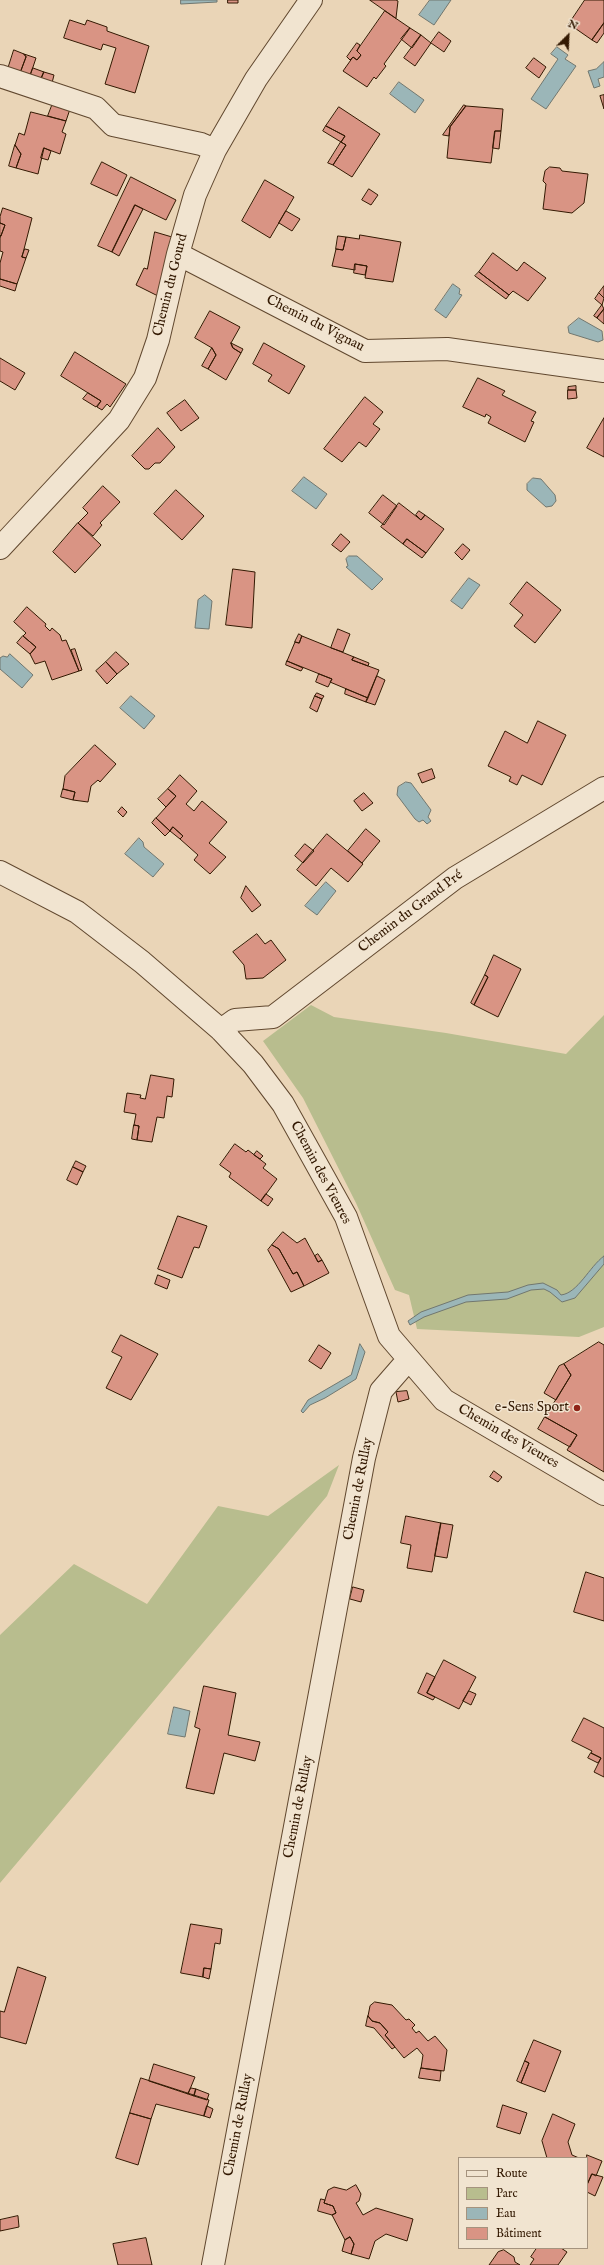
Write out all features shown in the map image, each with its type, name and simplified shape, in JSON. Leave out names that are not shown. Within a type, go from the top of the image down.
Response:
[{"type":"street","name":"Chemin du Gourd","points":[[0,548],[119,420],[146,378],[158,340],[178,254],[195,195],[215,150],[256,78],[311,0]]},
{"type":"street","points":[[0,76],[96,108],[113,126],[201,144],[215,150]]},
{"type":"street","name":"Chemin du Vignau","points":[[178,254],[365,351],[447,349],[604,371]]},
{"type":"street","name":"Chemin du Grand Pré","points":[[221,1030],[235,1020],[272,1018],[455,878],[604,788]]},
{"type":"street","name":"Chemin des Vieures","points":[[0,872],[76,912],[142,962],[221,1030],[253,1064],[284,1104],[346,1217],[389,1336],[408,1360],[444,1400],[604,1494]]},
{"type":"street","name":"Chemin de Rullay","points":[[213,2265],[364,1458],[380,1391],[408,1360]]},
{"type":"green space","points":[[311,1005],[334,1017],[446,1033],[566,1054],[604,1015],[604,1327],[579,1337],[417,1329],[409,1295],[395,1290],[356,1203],[303,1098],[263,1041]]},
{"type":"green space","points":[[339,1465],[327,1496],[0,1883],[0,1635],[74,1564],[147,1604],[218,1506],[268,1516]]},
{"type":"water","points":[[181,0],[217,0],[217,2],[181,4]]},
{"type":"water","points":[[430,0],[451,0],[434,25],[419,15]]},
{"type":"water","points":[[557,47],[568,55],[565,59],[576,66],[546,109],[531,99],[558,59],[551,54]]},
{"type":"water","points":[[604,62],[604,77],[598,79],[600,86],[594,88],[588,71],[596,69]]},
{"type":"water","points":[[399,82],[424,100],[415,113],[390,94]]},
{"type":"water","points":[[453,284],[460,289],[459,294],[462,295],[446,318],[435,310]]},
{"type":"water","points":[[579,318],[602,331],[603,340],[598,342],[569,333],[568,327]]},
{"type":"water","points":[[304,477],[327,494],[316,509],[292,491]]},
{"type":"water","points":[[533,478],[541,479],[555,495],[556,501],[552,506],[546,507],[527,490],[527,484]]},
{"type":"water","points":[[349,556],[357,556],[383,579],[372,590],[346,567],[348,566],[346,559]]},
{"type":"water","points":[[469,578],[480,585],[462,609],[451,601]]},
{"type":"water","points":[[205,595],[212,601],[209,629],[195,628],[198,600]]},
{"type":"water","points":[[10,654],[33,675],[22,688],[0,669],[0,658],[3,656],[7,657]]},
{"type":"water","points":[[131,696],[155,716],[144,729],[120,708]]},
{"type":"water","points":[[406,782],[411,783],[431,810],[428,817],[431,821],[427,824],[423,820],[419,822],[415,819],[397,795],[398,787]]},
{"type":"water","points":[[139,838],[143,842],[144,847],[164,864],[153,877],[125,854]]},
{"type":"water","points":[[326,882],[336,891],[317,915],[305,906]]},
{"type":"water","points":[[604,1256],[604,1264],[575,1298],[562,1302],[544,1289],[531,1290],[507,1299],[466,1302],[424,1317],[410,1325],[408,1321],[421,1312],[468,1295],[508,1292],[528,1285],[543,1283],[557,1290],[561,1295],[573,1290],[593,1266]]},
{"type":"water","points":[[360,1344],[365,1352],[356,1379],[325,1398],[310,1405],[303,1413],[301,1411],[308,1400],[351,1375]]},
{"type":"water","points":[[174,1707],[190,1711],[185,1737],[168,1734]]},
{"type":"building","points":[[228,0],[238,0],[238,3],[228,3]]},
{"type":"building","points":[[370,0],[398,1],[396,18]]},
{"type":"building","points":[[585,0],[604,0],[604,23],[592,40],[569,24]]},
{"type":"building","points":[[385,11],[410,28],[384,64],[386,66],[376,79],[374,77],[367,87],[343,71],[353,57],[357,60],[361,55],[357,51]]},
{"type":"building","points":[[70,20],[85,25],[87,20],[107,27],[107,31],[149,46],[135,93],[105,84],[116,48],[103,44],[101,50],[64,38]]},
{"type":"building","points":[[604,23],[604,33],[597,43],[592,40]]},
{"type":"building","points":[[410,28],[421,35],[412,48],[401,39]]},
{"type":"building","points":[[439,32],[451,41],[444,52],[431,43]]},
{"type":"building","points":[[421,35],[431,43],[415,66],[404,58]]},
{"type":"building","points":[[357,43],[360,45],[357,51],[361,55],[357,60],[353,57],[350,60],[347,57]]},
{"type":"building","points":[[14,50],[24,54],[26,57],[20,73],[8,69]]},
{"type":"building","points":[[24,54],[36,58],[30,76],[20,73],[26,57]]},
{"type":"building","points":[[534,58],[546,67],[539,78],[526,68]]},
{"type":"building","points":[[33,68],[44,72],[41,79],[30,76]]},
{"type":"building","points":[[44,72],[54,75],[52,83],[41,79]]},
{"type":"building","points":[[604,95],[604,109],[600,96]]},
{"type":"building","points":[[53,103],[70,109],[66,121],[48,116]]},
{"type":"building","points":[[464,105],[466,106],[450,127],[449,136],[443,135]]},
{"type":"building","points":[[466,106],[503,109],[501,131],[495,131],[491,163],[447,158],[450,127]]},
{"type":"building","points":[[339,107],[380,134],[352,177],[333,165],[346,145],[341,142],[345,136],[326,126]]},
{"type":"building","points":[[31,112],[66,121],[62,132],[66,134],[60,154],[44,148],[38,174],[16,168],[21,154],[15,145],[19,133],[24,135]]},
{"type":"building","points":[[326,126],[345,136],[341,142],[323,131]]},
{"type":"building","points":[[495,131],[501,131],[499,149],[493,148]]},
{"type":"building","points":[[341,142],[346,145],[333,165],[328,163]]},
{"type":"building","points":[[15,145],[21,154],[16,168],[9,166]]},
{"type":"building","points":[[44,148],[51,151],[48,160],[41,158]]},
{"type":"building","points":[[102,162],[127,175],[117,196],[91,184]]},
{"type":"building","points":[[550,167],[560,168],[562,171],[588,174],[584,203],[572,213],[543,209],[546,184],[543,181],[545,171]]},
{"type":"building","points":[[131,177],[176,200],[166,220],[135,205],[112,252],[98,246]]},
{"type":"building","points":[[265,180],[294,197],[270,238],[242,221]]},
{"type":"building","points":[[369,189],[378,195],[371,205],[362,200]]},
{"type":"building","points":[[135,205],[143,209],[119,256],[112,252]]},
{"type":"building","points":[[3,208],[32,218],[22,257],[26,258],[17,284],[0,279],[0,263],[3,252],[0,251],[0,238],[5,225],[0,223]]},
{"type":"building","points":[[286,211],[300,219],[292,231],[279,223]]},
{"type":"building","points":[[0,223],[5,225],[1,236],[0,235]]},
{"type":"building","points":[[155,232],[172,237],[160,297],[136,285],[144,268],[147,269]]},
{"type":"building","points":[[360,235],[401,242],[393,282],[365,278],[367,266],[355,264],[355,270],[332,266],[336,249],[343,250],[346,237],[359,239]]},
{"type":"building","points":[[338,236],[346,237],[343,250],[336,249]]},
{"type":"building","points":[[25,249],[29,250],[26,258],[22,257]]},
{"type":"building","points":[[493,253],[517,271],[524,262],[546,278],[528,301],[513,291],[509,295],[479,272]]},
{"type":"building","points":[[355,264],[367,266],[365,275],[354,273]]},
{"type":"building","points":[[479,272],[509,295],[506,299],[475,276]]},
{"type":"building","points":[[0,279],[17,284],[15,291],[0,286]]},
{"type":"building","points":[[604,286],[604,298],[599,293]]},
{"type":"building","points":[[599,293],[604,298],[602,305],[595,299]]},
{"type":"building","points":[[602,305],[604,309],[597,318],[594,316]]},
{"type":"building","points":[[604,309],[604,324],[597,318]]},
{"type":"building","points":[[210,311],[240,327],[231,343],[233,348],[241,353],[226,380],[208,369],[216,355],[212,348],[195,338]]},
{"type":"building","points":[[231,343],[243,349],[241,353],[233,348]]},
{"type":"building","points":[[264,343],[305,366],[289,394],[268,381],[272,375],[253,364]]},
{"type":"building","points":[[212,348],[216,355],[208,369],[202,366]]},
{"type":"building","points":[[75,352],[126,384],[110,407],[107,404],[102,410],[97,407],[101,401],[61,376]]},
{"type":"building","points":[[0,358],[25,373],[15,390],[0,381]]},
{"type":"building","points":[[478,378],[505,391],[502,395],[536,412],[531,421],[534,422],[525,442],[488,423],[491,417],[486,414],[485,417],[463,407]]},
{"type":"building","points":[[576,386],[576,390],[568,390],[568,387]]},
{"type":"building","points":[[568,390],[576,390],[577,398],[568,399]]},
{"type":"building","points":[[88,393],[101,401],[96,407],[83,399]]},
{"type":"building","points":[[365,397],[383,412],[373,424],[380,429],[366,447],[359,442],[342,462],[324,449]]},
{"type":"building","points":[[185,400],[199,418],[181,431],[167,413]]},
{"type":"building","points":[[604,418],[604,457],[587,448]]},
{"type":"building","points":[[158,428],[175,447],[160,463],[155,463],[149,469],[145,469],[132,456]]},
{"type":"building","points":[[103,486],[120,502],[100,523],[102,525],[93,536],[78,523],[88,513],[83,508]]},
{"type":"building","points":[[176,490],[204,516],[182,540],[154,514]]},
{"type":"building","points":[[383,495],[397,506],[384,525],[369,513]]},
{"type":"building","points":[[399,503],[421,520],[425,515],[444,529],[426,553],[407,539],[403,544],[381,527]]},
{"type":"building","points":[[419,511],[425,515],[421,520],[416,515]]},
{"type":"building","points":[[78,523],[101,545],[75,573],[53,552]]},
{"type":"building","points":[[341,534],[350,542],[341,552],[332,545]]},
{"type":"building","points":[[407,539],[426,553],[422,558],[403,544]]},
{"type":"building","points":[[463,544],[470,550],[462,560],[455,553]]},
{"type":"building","points":[[233,569],[255,572],[252,628],[226,625]]},
{"type":"building","points":[[527,582],[561,610],[535,643],[514,626],[523,615],[510,604]]},
{"type":"building","points":[[27,607],[46,624],[45,626],[50,631],[52,628],[60,635],[62,641],[66,640],[79,671],[52,680],[45,661],[35,664],[30,654],[36,647],[23,636],[26,633],[14,622]]},
{"type":"building","points":[[338,629],[350,634],[343,652],[331,648]]},
{"type":"building","points":[[299,634],[302,636],[299,643],[295,642]]},
{"type":"building","points":[[23,636],[36,647],[30,654],[17,643]]},
{"type":"building","points":[[302,636],[354,657],[352,660],[379,670],[368,698],[330,682],[332,679],[287,661],[295,642],[299,643]]},
{"type":"building","points":[[75,649],[82,670],[79,671],[71,650]]},
{"type":"building","points":[[116,652],[129,664],[117,674],[106,662]]},
{"type":"building","points":[[354,657],[369,663],[368,666],[352,660]]},
{"type":"building","points":[[287,661],[303,668],[301,671],[286,665]]},
{"type":"building","points":[[106,662],[117,674],[107,684],[96,671]]},
{"type":"building","points":[[319,674],[332,679],[328,687],[316,682]]},
{"type":"building","points":[[377,676],[385,680],[375,705],[366,702]]},
{"type":"building","points":[[346,689],[368,698],[366,702],[345,694]]},
{"type":"building","points":[[317,693],[324,696],[322,699],[315,696]]},
{"type":"building","points":[[315,696],[322,699],[317,712],[310,708]]},
{"type":"building","points":[[538,721],[566,735],[542,785],[522,775],[517,785],[509,781],[511,777],[488,766],[505,731],[527,743]]},
{"type":"building","points":[[95,745],[116,764],[100,782],[98,780],[91,786],[88,802],[73,800],[75,792],[63,789],[65,776]]},
{"type":"building","points":[[432,769],[435,778],[422,783],[418,774]]},
{"type":"building","points":[[180,775],[197,791],[186,804],[194,811],[202,801],[227,822],[209,843],[226,857],[210,874],[194,860],[198,855],[180,839],[183,836],[173,827],[170,831],[156,818],[176,796],[168,789]]},
{"type":"building","points":[[63,789],[75,792],[73,800],[61,797]]},
{"type":"building","points":[[168,789],[176,796],[166,807],[158,799]]},
{"type":"building","points":[[364,793],[373,803],[362,811],[354,801]]},
{"type":"building","points":[[122,807],[127,812],[123,817],[118,812]]},
{"type":"building","points":[[156,818],[170,831],[165,836],[152,823]]},
{"type":"building","points":[[173,827],[183,836],[180,839],[170,831]]},
{"type":"building","points":[[366,829],[380,841],[362,863],[348,851]]},
{"type":"building","points":[[327,834],[363,864],[348,882],[331,868],[316,886],[297,870]]},
{"type":"building","points":[[305,844],[314,851],[303,863],[295,856]]},
{"type":"building","points":[[246,886],[261,905],[252,912],[241,898]]},
{"type":"building","points":[[257,934],[265,944],[271,940],[286,960],[263,978],[246,979],[244,965],[233,952]]},
{"type":"building","points":[[494,955],[521,969],[498,1017],[474,1005],[488,977],[485,975]]},
{"type":"building","points":[[485,975],[488,977],[474,1005],[471,1003]]},
{"type":"building","points":[[151,1075],[174,1079],[172,1097],[167,1096],[164,1118],[157,1117],[152,1142],[137,1140],[139,1126],[134,1125],[136,1114],[124,1112],[127,1093],[141,1095],[140,1098],[145,1099]]},
{"type":"building","points":[[134,1125],[139,1126],[137,1140],[132,1139]]},
{"type":"building","points":[[235,1144],[246,1152],[248,1150],[266,1164],[263,1168],[277,1179],[261,1201],[229,1177],[231,1173],[220,1165]]},
{"type":"building","points":[[257,1151],[263,1156],[260,1159],[254,1155]]},
{"type":"building","points":[[76,1161],[86,1166],[83,1172],[73,1167]]},
{"type":"building","points":[[73,1167],[83,1172],[77,1185],[67,1180]]},
{"type":"building","points":[[266,1194],[273,1199],[268,1206],[261,1201]]},
{"type":"building","points":[[178,1216],[207,1226],[199,1248],[194,1247],[182,1278],[158,1269]]},
{"type":"building","points":[[283,1232],[297,1243],[305,1238],[318,1262],[322,1260],[329,1273],[304,1286],[297,1272],[293,1274],[279,1249],[272,1245]]},
{"type":"building","points":[[272,1245],[279,1249],[293,1274],[297,1272],[304,1286],[291,1292],[268,1250]]},
{"type":"building","points":[[318,1254],[322,1260],[318,1262],[315,1256]]},
{"type":"building","points":[[158,1275],[170,1280],[167,1289],[155,1284]]},
{"type":"building","points":[[121,1335],[158,1354],[131,1400],[106,1388],[122,1357],[112,1352]]},
{"type":"building","name":"e-Sens Sport","points":[[599,1342],[604,1345],[604,1472],[567,1450],[577,1435],[545,1417],[571,1375],[564,1364]]},
{"type":"building","points":[[319,1345],[331,1353],[321,1369],[309,1361]]},
{"type":"building","points":[[564,1364],[571,1375],[556,1400],[544,1393],[559,1366]]},
{"type":"building","points":[[407,1391],[409,1399],[398,1402],[396,1392]]},
{"type":"building","points":[[545,1417],[577,1435],[570,1447],[538,1429]]},
{"type":"building","points":[[494,1471],[502,1477],[498,1482],[490,1477]]},
{"type":"building","points":[[406,1516],[441,1523],[432,1572],[407,1568],[411,1545],[401,1543]]},
{"type":"building","points":[[441,1523],[453,1525],[447,1558],[435,1556]]},
{"type":"building","points":[[586,1572],[604,1578],[604,1621],[574,1612]]},
{"type":"building","points":[[353,1587],[364,1590],[361,1602],[350,1599]]},
{"type":"building","points":[[444,1660],[476,1677],[459,1709],[427,1693]]},
{"type":"building","points":[[427,1673],[435,1677],[427,1693],[435,1697],[433,1700],[418,1693]]},
{"type":"building","points":[[204,1686],[236,1693],[228,1735],[260,1742],[255,1761],[224,1753],[214,1794],[186,1788],[200,1729],[195,1727]]},
{"type":"building","points":[[469,1691],[476,1694],[471,1705],[463,1701]]},
{"type":"building","points":[[584,1718],[604,1728],[604,1777],[594,1772],[601,1758],[591,1753],[592,1751],[572,1741]]},
{"type":"building","points":[[591,1753],[601,1758],[598,1763],[588,1758]]},
{"type":"building","points":[[191,1924],[222,1929],[220,1944],[215,1943],[211,1969],[204,1968],[203,1977],[181,1973]]},
{"type":"building","points":[[18,1967],[46,1977],[26,2044],[0,2037],[0,2011],[4,2012]]},
{"type":"building","points":[[204,1968],[211,1969],[209,1979],[203,1977]]},
{"type":"building","points":[[375,2002],[392,2005],[406,2020],[409,2019],[415,2025],[412,2028],[416,2033],[419,2031],[428,2041],[435,2036],[447,2050],[444,2071],[421,2068],[423,2055],[417,2048],[404,2058],[385,2035],[388,2032],[380,2023],[372,2021],[368,2016],[370,2006]]},
{"type":"building","points":[[368,2016],[372,2021],[380,2023],[388,2032],[385,2035],[395,2047],[392,2049],[374,2028],[366,2026]]},
{"type":"building","points":[[534,2040],[561,2051],[545,2092],[521,2083],[529,2063],[525,2061]]},
{"type":"building","points":[[525,2061],[529,2063],[521,2083],[517,2081]]},
{"type":"building","points":[[154,2064],[195,2077],[188,2094],[149,2081]]},
{"type":"building","points":[[421,2068],[441,2071],[440,2081],[419,2078]]},
{"type":"building","points":[[141,2078],[209,2100],[204,2116],[156,2104],[151,2119],[130,2113]]},
{"type":"building","points":[[191,2088],[196,2089],[194,2096],[188,2094]]},
{"type":"building","points":[[196,2089],[209,2094],[207,2100],[194,2096]]},
{"type":"building","points":[[503,2105],[527,2113],[520,2134],[497,2127]]},
{"type":"building","points":[[207,2106],[213,2109],[210,2118],[204,2116]]},
{"type":"building","points":[[130,2113],[151,2119],[138,2165],[116,2158]]},
{"type":"building","points":[[553,2114],[575,2124],[568,2142],[572,2155],[577,2157],[547,2157],[542,2141]]},
{"type":"building","points":[[587,2155],[602,2161],[596,2176],[592,2174],[588,2183],[588,2157]]},
{"type":"building","points":[[592,2174],[603,2177],[595,2196],[588,2192],[588,2183]]},
{"type":"building","points":[[356,2185],[361,2194],[359,2201],[356,2203],[363,2215],[376,2208],[413,2219],[407,2241],[386,2234],[375,2241],[369,2259],[351,2254],[354,2244],[350,2237],[345,2240],[332,2215],[336,2213],[333,2206],[324,2203],[328,2190],[334,2187],[346,2190]]},
{"type":"building","points":[[321,2199],[325,2200],[324,2203],[333,2206],[336,2213],[332,2215],[318,2211]]},
{"type":"building","points":[[18,2216],[19,2227],[0,2231],[0,2220]]},
{"type":"building","points":[[350,2237],[354,2244],[351,2254],[342,2251],[345,2240]]},
{"type":"building","points":[[146,2238],[152,2265],[118,2265],[113,2244]]},
{"type":"building","points":[[536,2249],[562,2249],[567,2252],[558,2265],[530,2265],[534,2259],[531,2257]]},
{"type":"building","points":[[504,2250],[514,2257],[515,2262],[520,2265],[489,2265],[498,2252]]},
{"type":"place","name":"e-Sens Sport","points":[[577,1408]]}]
